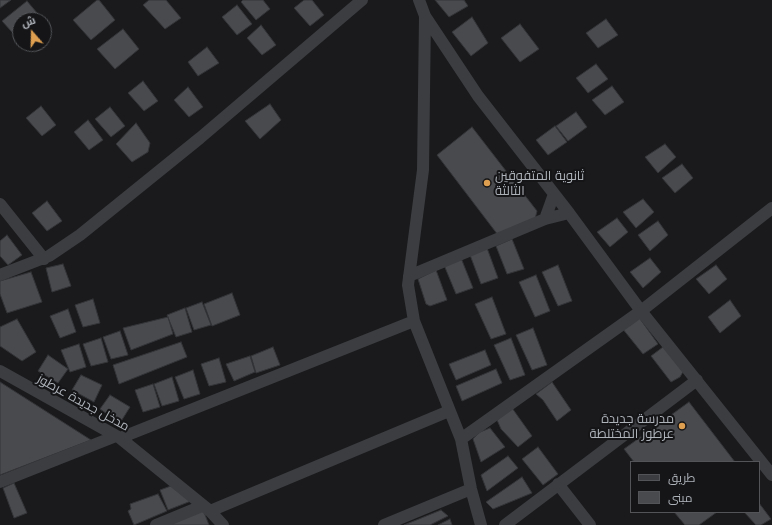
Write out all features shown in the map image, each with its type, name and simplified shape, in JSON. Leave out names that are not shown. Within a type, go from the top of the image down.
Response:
[{"type":"street","points":[[0,275],[44,259],[80,235],[200,138],[362,0]]},
{"type":"street","points":[[419,0],[425,16],[478,96],[569,213],[641,311],[772,475]]},
{"type":"street","points":[[425,16],[423,170],[408,285],[414,321],[461,439],[471,489],[481,525]]},
{"type":"street","points":[[545,219],[554,194]]},
{"type":"street","points":[[0,204],[44,259]]},
{"type":"street","points":[[461,439],[641,311],[772,208]]},
{"type":"street","points":[[409,276],[545,219],[569,213]]},
{"type":"street","points":[[0,482],[414,321]]},
{"type":"street","name":"مدخل جديدة عرطوز","points":[[0,372],[118,437],[206,508],[222,525]]},
{"type":"street","points":[[505,525],[697,380]]},
{"type":"street","points":[[156,525],[206,508],[450,411]]},
{"type":"street","points":[[558,484],[590,525]]},
{"type":"street","points":[[384,525],[471,489]]},
{"type":"building","points":[[0,0],[11,0],[0,8]]},
{"type":"building","points":[[97,0],[99,0],[115,20],[91,40],[73,20]]},
{"type":"building","points":[[149,0],[166,0],[181,18],[165,29],[143,5]]},
{"type":"building","points":[[243,0],[263,0],[270,9],[256,20],[241,2]]},
{"type":"building","points":[[304,0],[312,0],[324,15],[310,26],[294,8]]},
{"type":"building","points":[[435,0],[464,0],[468,6],[449,17]]},
{"type":"building","points":[[27,1],[36,12],[13,12]]},
{"type":"building","points":[[237,5],[252,24],[237,35],[222,17]]},
{"type":"building","points":[[12,13],[12,32],[2,21]]},
{"type":"building","points":[[472,17],[488,43],[471,56],[452,32]]},
{"type":"building","points":[[606,19],[618,35],[598,48],[586,33]]},
{"type":"building","points":[[520,24],[539,49],[520,62],[501,38]]},
{"type":"building","points":[[261,25],[276,45],[262,55],[247,38]]},
{"type":"building","points":[[123,29],[139,49],[115,69],[97,49]]},
{"type":"building","points":[[207,47],[219,63],[198,76],[188,62]]},
{"type":"building","points":[[596,64],[608,79],[588,93],[576,78]]},
{"type":"building","points":[[143,81],[158,101],[144,111],[128,93]]},
{"type":"building","points":[[612,86],[624,102],[605,115],[592,100]]},
{"type":"building","points":[[188,87],[203,107],[189,117],[174,100]]},
{"type":"building","points":[[270,104],[281,120],[260,139],[245,121]]},
{"type":"building","points":[[41,106],[56,125],[42,136],[26,118]]},
{"type":"building","points":[[110,107],[125,126],[111,137],[95,119]]},
{"type":"building","points":[[576,112],[587,127],[568,141],[556,126]]},
{"type":"building","points":[[88,120],[103,140],[89,150],[74,132]]},
{"type":"building","points":[[136,123],[150,143],[148,152],[132,162],[116,144]]},
{"type":"building","points":[[555,126],[567,142],[548,155],[536,140]]},
{"type":"building","name":"ثانوية المتفوقين الثالثة","points":[[472,127],[537,211],[535,219],[498,235],[437,155]]},
{"type":"building","points":[[665,144],[676,157],[658,173],[645,157]]},
{"type":"building","points":[[682,164],[693,178],[675,193],[662,178]]},
{"type":"building","points":[[643,199],[654,212],[636,228],[623,212]]},
{"type":"building","points":[[47,201],[62,221],[47,231],[32,213]]},
{"type":"building","points":[[617,218],[628,232],[610,247],[597,232]]},
{"type":"building","points":[[658,221],[668,235],[650,251],[638,235]]},
{"type":"building","points":[[7,235],[22,255],[8,265],[0,256],[0,241]]},
{"type":"building","points":[[512,239],[524,269],[507,274],[496,246]]},
{"type":"building","points":[[487,248],[498,278],[481,284],[470,255]]},
{"type":"building","points":[[461,258],[473,288],[456,294],[444,265]]},
{"type":"building","points":[[650,258],[661,272],[643,288],[630,272]]},
{"type":"building","points":[[63,264],[71,286],[52,292],[46,268]]},
{"type":"building","points":[[558,265],[572,301],[558,306],[542,272]]},
{"type":"building","points":[[716,265],[727,279],[709,294],[696,279]]},
{"type":"building","points":[[436,270],[447,300],[430,306],[426,304],[418,279]]},
{"type":"building","points":[[31,272],[42,302],[7,313],[0,294],[0,281]]},
{"type":"building","points":[[536,275],[550,311],[535,317],[519,282]]},
{"type":"building","points":[[232,293],[240,315],[212,326],[204,304]]},
{"type":"building","points":[[492,297],[506,334],[491,339],[475,304]]},
{"type":"building","points":[[93,299],[100,323],[83,327],[75,305]]},
{"type":"building","points":[[730,300],[741,316],[720,333],[708,317]]},
{"type":"building","points":[[202,302],[211,325],[194,330],[186,308]]},
{"type":"building","points":[[185,308],[192,332],[176,337],[167,315]]},
{"type":"building","points":[[68,309],[76,332],[60,338],[50,316]]},
{"type":"building","points":[[638,316],[658,344],[643,354],[622,328]]},
{"type":"building","points":[[168,317],[173,334],[131,350],[123,328]]},
{"type":"building","points":[[17,319],[36,352],[22,361],[0,346],[0,327]]},
{"type":"building","points":[[533,328],[547,365],[532,370],[516,335]]},
{"type":"building","points":[[120,331],[128,355],[111,359],[103,337]]},
{"type":"building","points":[[101,338],[108,362],[91,366],[83,344]]},
{"type":"building","points":[[511,338],[525,375],[510,380],[494,345]]},
{"type":"building","points":[[181,342],[187,357],[119,384],[113,365]]},
{"type":"building","points":[[79,344],[86,367],[70,372],[61,350]]},
{"type":"building","points":[[667,344],[684,370],[680,377],[671,382],[651,356]]},
{"type":"building","points":[[273,347],[280,365],[256,373],[251,356]]},
{"type":"building","points":[[485,350],[491,365],[456,380],[449,364]]},
{"type":"building","points":[[48,355],[68,369],[58,383],[38,371]]},
{"type":"building","points":[[250,356],[255,372],[234,381],[226,364]]},
{"type":"building","points":[[219,358],[226,382],[209,386],[201,364]]},
{"type":"building","points":[[496,369],[502,383],[462,401],[456,386]]},
{"type":"building","points":[[193,370],[200,394],[184,399],[175,377]]},
{"type":"building","points":[[81,375],[102,385],[94,402],[72,390]]},
{"type":"building","points":[[172,377],[179,401],[162,406],[154,384]]},
{"type":"building","points":[[0,382],[91,440],[0,475]]},
{"type":"building","points":[[552,382],[571,410],[557,421],[543,400],[536,394]]},
{"type":"building","points":[[153,384],[160,407],[143,412],[135,390]]},
{"type":"building","points":[[110,395],[130,407],[120,423],[100,409]]},
{"type":"building","name":"مدرسة جديدة عرطوز المختلطة","points":[[689,402],[734,461],[633,461],[624,449]]},
{"type":"building","points":[[512,408],[532,436],[518,447],[501,429],[497,420]]},
{"type":"building","points":[[490,428],[505,447],[481,462],[473,439],[480,432]]},
{"type":"building","points":[[538,447],[558,474],[543,485],[522,459]]},
{"type":"building","points":[[508,456],[518,468],[487,491],[481,475]]},
{"type":"building","points":[[522,477],[532,493],[493,509],[486,502]]},
{"type":"building","points":[[14,483],[27,513],[14,518],[3,488]]},
{"type":"building","points":[[171,486],[191,501],[168,510],[160,490]]},
{"type":"building","points":[[158,494],[167,511],[134,525],[128,511],[131,509],[130,504]]},
{"type":"building","points":[[760,504],[771,519],[761,525],[756,525],[745,513],[760,513]]},
{"type":"building","points":[[202,507],[209,525],[162,525]]},
{"type":"building","points":[[441,510],[448,516],[430,525],[404,525]]},
{"type":"building","points":[[675,513],[716,513],[699,525],[685,525]]},
{"type":"building","points":[[450,519],[452,525],[438,525]]},
{"type":"place","name":"ثانوية المتفوقين الثالثة","points":[[487,183]]},
{"type":"place","name":"مدرسة جديدة عرطوز المختلطة","points":[[682,426]]}]
